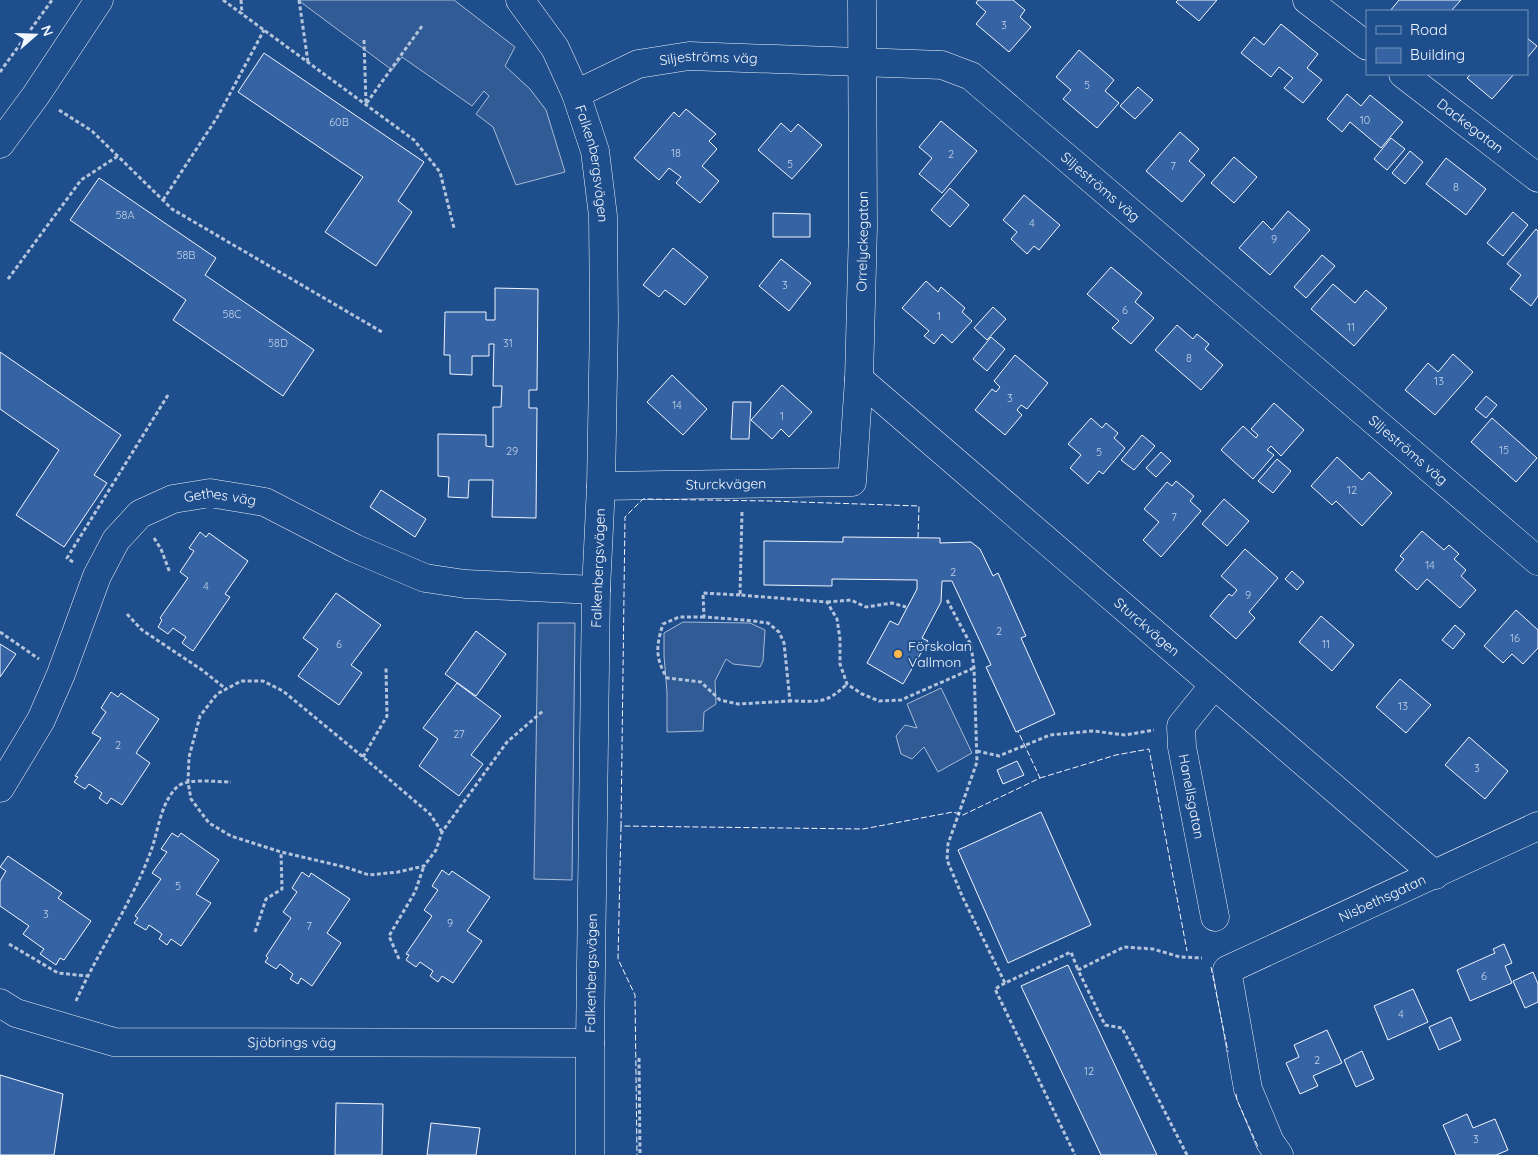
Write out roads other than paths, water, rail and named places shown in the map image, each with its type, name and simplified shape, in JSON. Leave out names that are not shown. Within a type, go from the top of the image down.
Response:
[{"type":"street","points":[[0,144],[36,95],[98,0]]},
{"type":"street","name":"Falkenbergsvägen","points":[[520,0],[555,48],[576,94],[595,151],[603,216],[601,486],[596,590],[590,1155]]},
{"type":"street","name":"Orrelyckegatan","points":[[852,482],[858,379],[863,227],[862,0]]},
{"type":"street","points":[[1308,0],[1366,45]]},
{"type":"street","name":"Siljeströms väg","points":[[576,94],[638,64],[689,56],[942,64],[971,76],[1538,561]]},
{"type":"street","name":"Dackegatan","points":[[1404,75],[1538,178]]},
{"type":"street","name":"Sturckvägen","points":[[858,379],[1435,875]]},
{"type":"street","name":"Sturckvägen","points":[[601,486],[852,482]]},
{"type":"street","name":"Gethes väg","points":[[0,788],[41,720],[61,674],[97,576],[116,540],[140,514],[173,500],[210,493],[265,502],[354,548],[426,578],[464,584],[596,590]]},
{"type":"street","name":"Hanellsgatan","points":[[1214,685],[1182,726],[1182,747],[1215,917]]},
{"type":"street","name":"Nisbethsgatan","points":[[1279,1155],[1270,1142],[1248,1090],[1217,964],[1435,875],[1538,826]]},
{"type":"street","name":"Sjöbrings väg","points":[[0,1003],[16,1013],[114,1042],[590,1043]]},
{"type":"place","name":"Förskolan Vallmon","points":[[898,654]]}]
